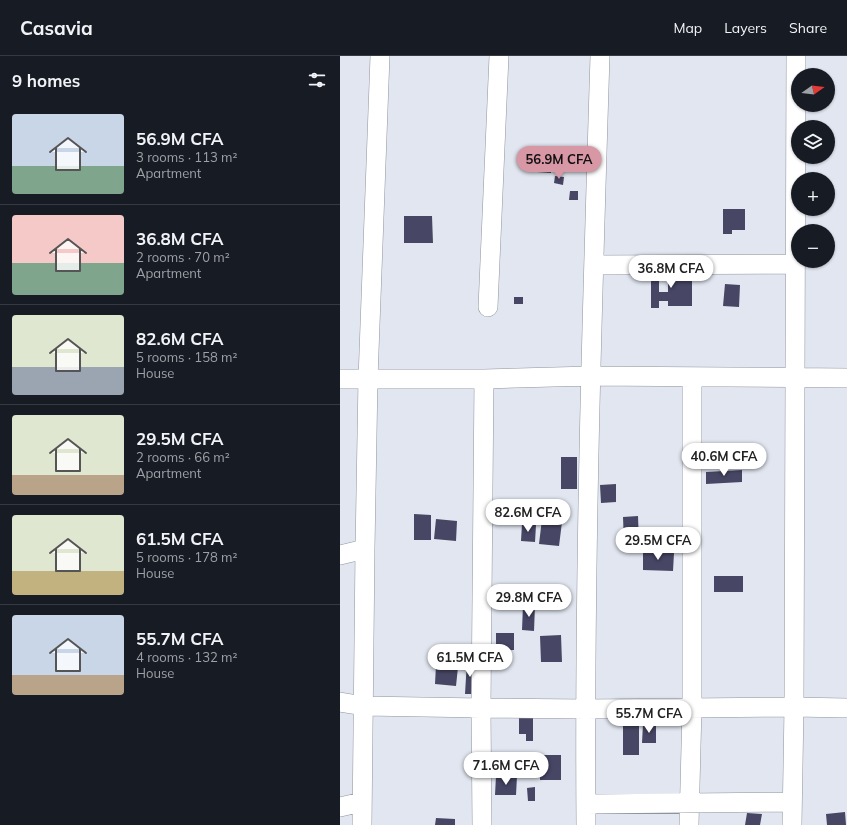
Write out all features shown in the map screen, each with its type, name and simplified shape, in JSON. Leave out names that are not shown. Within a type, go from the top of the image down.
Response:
[{"type":"street","points":[[362,825],[368,379],[380,56]]},
{"type":"street","points":[[488,306],[499,56]]},
{"type":"street","points":[[586,825],[590,376],[600,56]]},
{"type":"street","points":[[796,56],[796,224]]},
{"type":"street","points":[[594,265],[791,264]]},
{"type":"street","points":[[792,825],[796,268]]},
{"type":"street","points":[[340,379],[484,379],[590,376],[692,378],[847,378]]},
{"type":"street","points":[[689,825],[692,708],[692,378]]},
{"type":"street","points":[[482,825],[481,708],[484,379]]},
{"type":"street","points":[[340,555],[365,549]]},
{"type":"street","points":[[340,702],[364,706],[481,708],[847,708]]},
{"type":"street","points":[[340,807],[362,802]]},
{"type":"street","points":[[586,804],[792,802]]},
{"type":"building","points":[[561,148],[578,148],[579,170],[561,170]]},
{"type":"building","points":[[538,158],[551,159],[551,173],[537,172]]},
{"type":"building","points":[[555,176],[564,177],[563,185],[554,183]]},
{"type":"building","points":[[570,191],[578,191],[578,200],[569,200]]},
{"type":"building","points":[[723,209],[745,209],[745,230],[732,230],[732,234],[723,234]]},
{"type":"building","points":[[404,216],[432,216],[433,243],[404,243]]},
{"type":"building","points":[[651,267],[665,267],[665,277],[659,277],[659,292],[668,292],[668,275],[692,274],[692,306],[668,306],[668,301],[659,301],[659,308],[651,308]]},
{"type":"building","points":[[725,284],[740,285],[739,307],[723,306]]},
{"type":"building","points":[[514,297],[523,297],[523,304],[514,304]]},
{"type":"building","points":[[561,457],[577,457],[577,489],[561,489]]},
{"type":"building","points":[[742,470],[742,482],[706,484],[706,472]]},
{"type":"building","points":[[616,484],[616,502],[601,503],[600,485]]},
{"type":"building","points":[[414,514],[431,515],[431,540],[414,540]]},
{"type":"building","points":[[638,516],[639,543],[624,543],[623,517]]},
{"type":"building","points":[[436,519],[457,521],[456,541],[434,539]]},
{"type":"building","points":[[542,519],[562,522],[559,546],[539,544]]},
{"type":"building","points":[[522,524],[536,525],[535,542],[521,541]]},
{"type":"building","points":[[643,552],[674,553],[673,571],[643,570]]},
{"type":"building","points":[[714,576],[743,576],[743,592],[714,592]]},
{"type":"building","points":[[523,605],[535,605],[534,631],[522,630]]},
{"type":"building","points":[[496,633],[514,633],[514,650],[496,651]]},
{"type":"building","points":[[561,635],[562,662],[541,662],[540,636]]},
{"type":"building","points":[[467,661],[475,662],[474,694],[465,694]]},
{"type":"building","points":[[436,665],[458,667],[456,686],[435,684]]},
{"type":"building","points":[[519,715],[533,715],[533,741],[526,741],[526,734],[519,734]]},
{"type":"building","points":[[623,724],[639,724],[639,755],[623,755]]},
{"type":"building","points":[[643,724],[656,725],[656,743],[642,743]]},
{"type":"building","points":[[540,755],[561,755],[561,780],[540,780]]},
{"type":"building","points":[[496,776],[517,776],[516,795],[495,795]]},
{"type":"building","points":[[535,787],[535,801],[528,801],[527,788]]},
{"type":"building","points":[[845,812],[846,825],[827,825],[826,814]]},
{"type":"building","points":[[747,813],[762,814],[760,825],[745,825]]},
{"type":"building","points":[[436,818],[455,819],[455,825],[435,825]]}]
